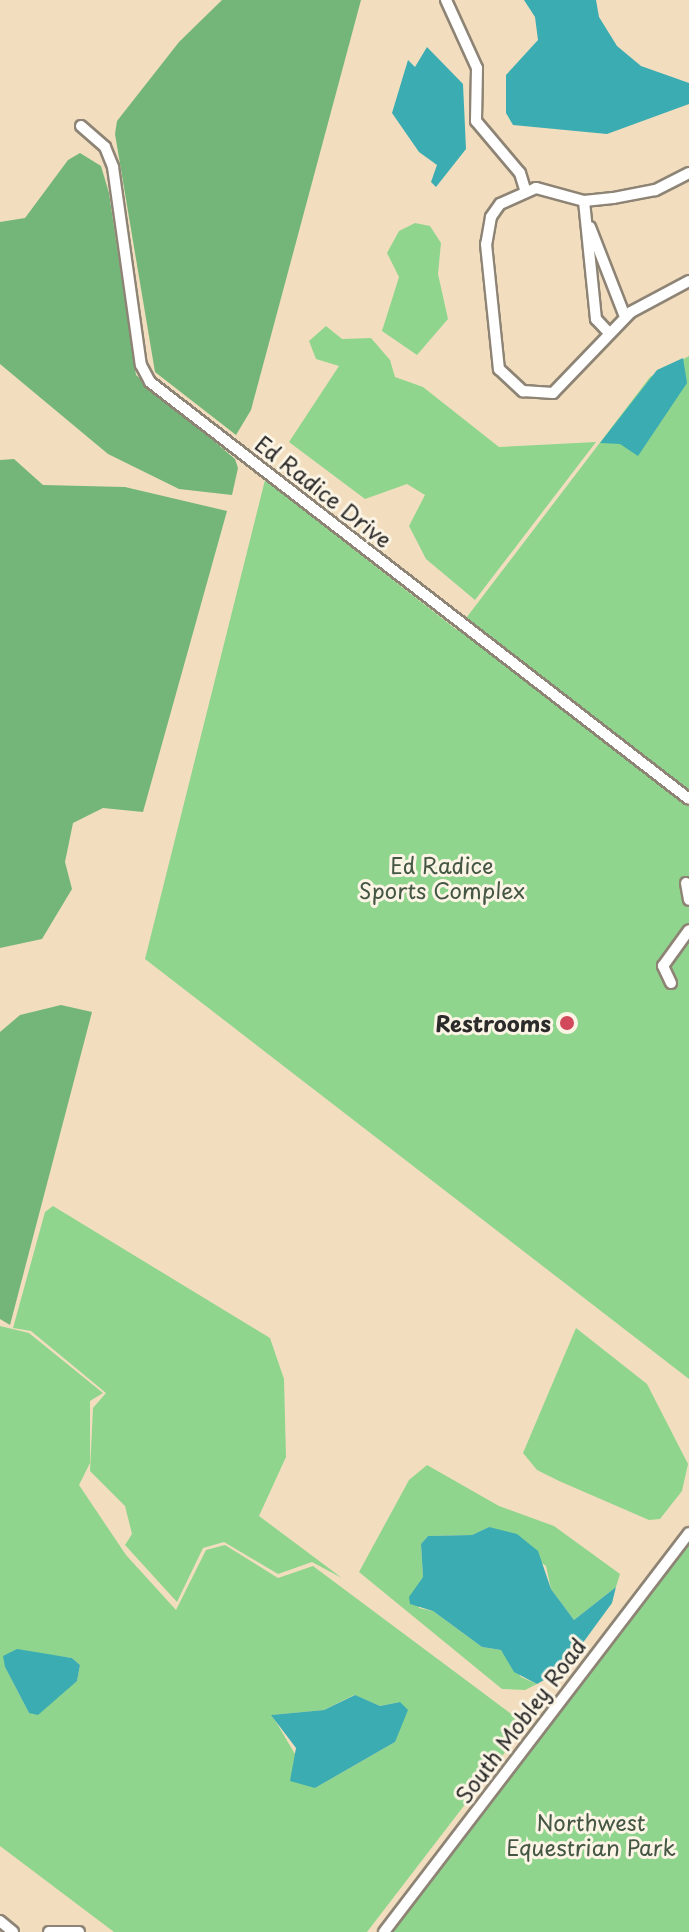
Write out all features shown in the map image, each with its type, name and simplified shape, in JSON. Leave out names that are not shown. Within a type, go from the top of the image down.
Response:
[{"type":"street","points":[[446,0],[477,68],[476,121],[520,173],[525,189]]},
{"type":"street","name":"Ed Radice Drive","points":[[81,126],[105,147],[113,167],[141,365],[150,382],[689,799]]},
{"type":"street","points":[[689,173],[655,190],[584,201],[525,189],[500,204],[486,232],[497,310],[497,360],[503,378],[523,391],[553,393],[625,317],[689,281]]},
{"type":"street","points":[[584,201],[596,319],[608,332]]},
{"type":"street","points":[[588,222],[625,317]]},
{"type":"street","points":[[686,883],[689,900]]},
{"type":"street","points":[[671,983],[663,966],[689,930]]},
{"type":"street","name":"South Mobley Road","points":[[384,1932],[689,1533]]},
{"type":"street","points":[[0,1921],[13,1932]]},
{"type":"street","points":[[49,1932],[79,1932]]},
{"type":"green space","points":[[222,0],[361,0],[251,410],[236,435],[155,372],[115,134],[117,121],[179,42]]},
{"type":"green space","points":[[80,153],[101,166],[109,193],[136,375],[235,459],[238,468],[232,495],[179,489],[108,454],[0,364],[0,222],[25,218],[68,160]]},
{"type":"green space","points":[[415,223],[430,226],[441,243],[438,274],[448,319],[417,355],[382,331],[399,277],[387,253],[399,231]]},
{"type":"green space","points":[[326,326],[342,339],[371,338],[390,360],[395,377],[423,387],[499,447],[596,442],[475,600],[426,559],[409,526],[425,495],[407,484],[365,499],[289,442],[339,366],[316,359],[309,341]]},
{"type":"green space","name":"Ed Radice Sports Complex","points":[[689,356],[689,1379],[145,959],[265,480],[457,630],[650,377]]},
{"type":"green space","points":[[14,459],[43,485],[125,487],[227,511],[143,812],[103,808],[73,823],[65,862],[72,889],[42,939],[0,948],[0,460]]},
{"type":"green space","points":[[61,1005],[92,1012],[10,1325],[0,1319],[0,1032],[20,1015]]},
{"type":"green space","points":[[53,1206],[270,1338],[284,1379],[286,1457],[259,1516],[342,1578],[312,1562],[278,1574],[224,1542],[203,1548],[177,1602],[125,1545],[132,1534],[125,1506],[90,1471],[93,1408],[106,1393],[31,1331],[13,1328],[45,1212]]},
{"type":"green space","points":[[0,1326],[29,1333],[103,1393],[90,1401],[90,1463],[79,1485],[126,1555],[176,1610],[206,1550],[225,1545],[278,1578],[313,1566],[526,1725],[367,1932],[114,1932],[0,1846]],"holes":[[[51,1655],[72,1658],[80,1665],[77,1681],[29,1713],[5,1667]],[[354,1695],[380,1706],[400,1702],[395,1742],[315,1788],[272,1715],[324,1710]]]},
{"type":"green space","points":[[576,1328],[647,1384],[688,1464],[682,1491],[660,1519],[649,1520],[559,1481],[537,1470],[523,1453]]},
{"type":"green space","points":[[427,1465],[499,1506],[554,1526],[620,1574],[616,1587],[574,1620],[551,1589],[546,1566],[489,1527],[472,1535],[428,1536],[421,1544],[423,1577],[415,1590],[419,1608],[433,1611],[482,1647],[501,1650],[521,1677],[537,1684],[525,1690],[502,1689],[359,1572],[409,1480]]},
{"type":"green space","name":"Northwest Equestrian Park","points":[[689,1541],[689,1932],[393,1932]]},
{"type":"water","points":[[524,0],[596,0],[599,17],[617,46],[641,66],[689,83],[689,104],[607,134],[513,125],[506,113],[506,75],[538,40],[535,17]]},
{"type":"water","points":[[427,47],[463,84],[466,149],[436,187],[431,182],[437,165],[419,152],[392,113],[408,60],[415,67]]},
{"type":"water","points":[[683,358],[687,383],[638,456],[620,444],[600,443],[657,370]]},
{"type":"water","points":[[489,1527],[517,1534],[538,1551],[551,1589],[574,1620],[616,1587],[612,1603],[582,1644],[558,1672],[537,1684],[514,1672],[501,1650],[482,1647],[433,1611],[410,1604],[409,1597],[423,1577],[421,1544],[428,1536],[472,1535]]},
{"type":"water","points":[[17,1649],[72,1658],[80,1665],[77,1681],[38,1715],[29,1713],[5,1667],[3,1656]]},
{"type":"water","points":[[355,1695],[380,1706],[400,1702],[408,1710],[395,1742],[315,1788],[290,1781],[296,1748],[271,1715],[324,1710]]},
{"type":"place","name":"Restrooms","points":[[567,1023]]}]
